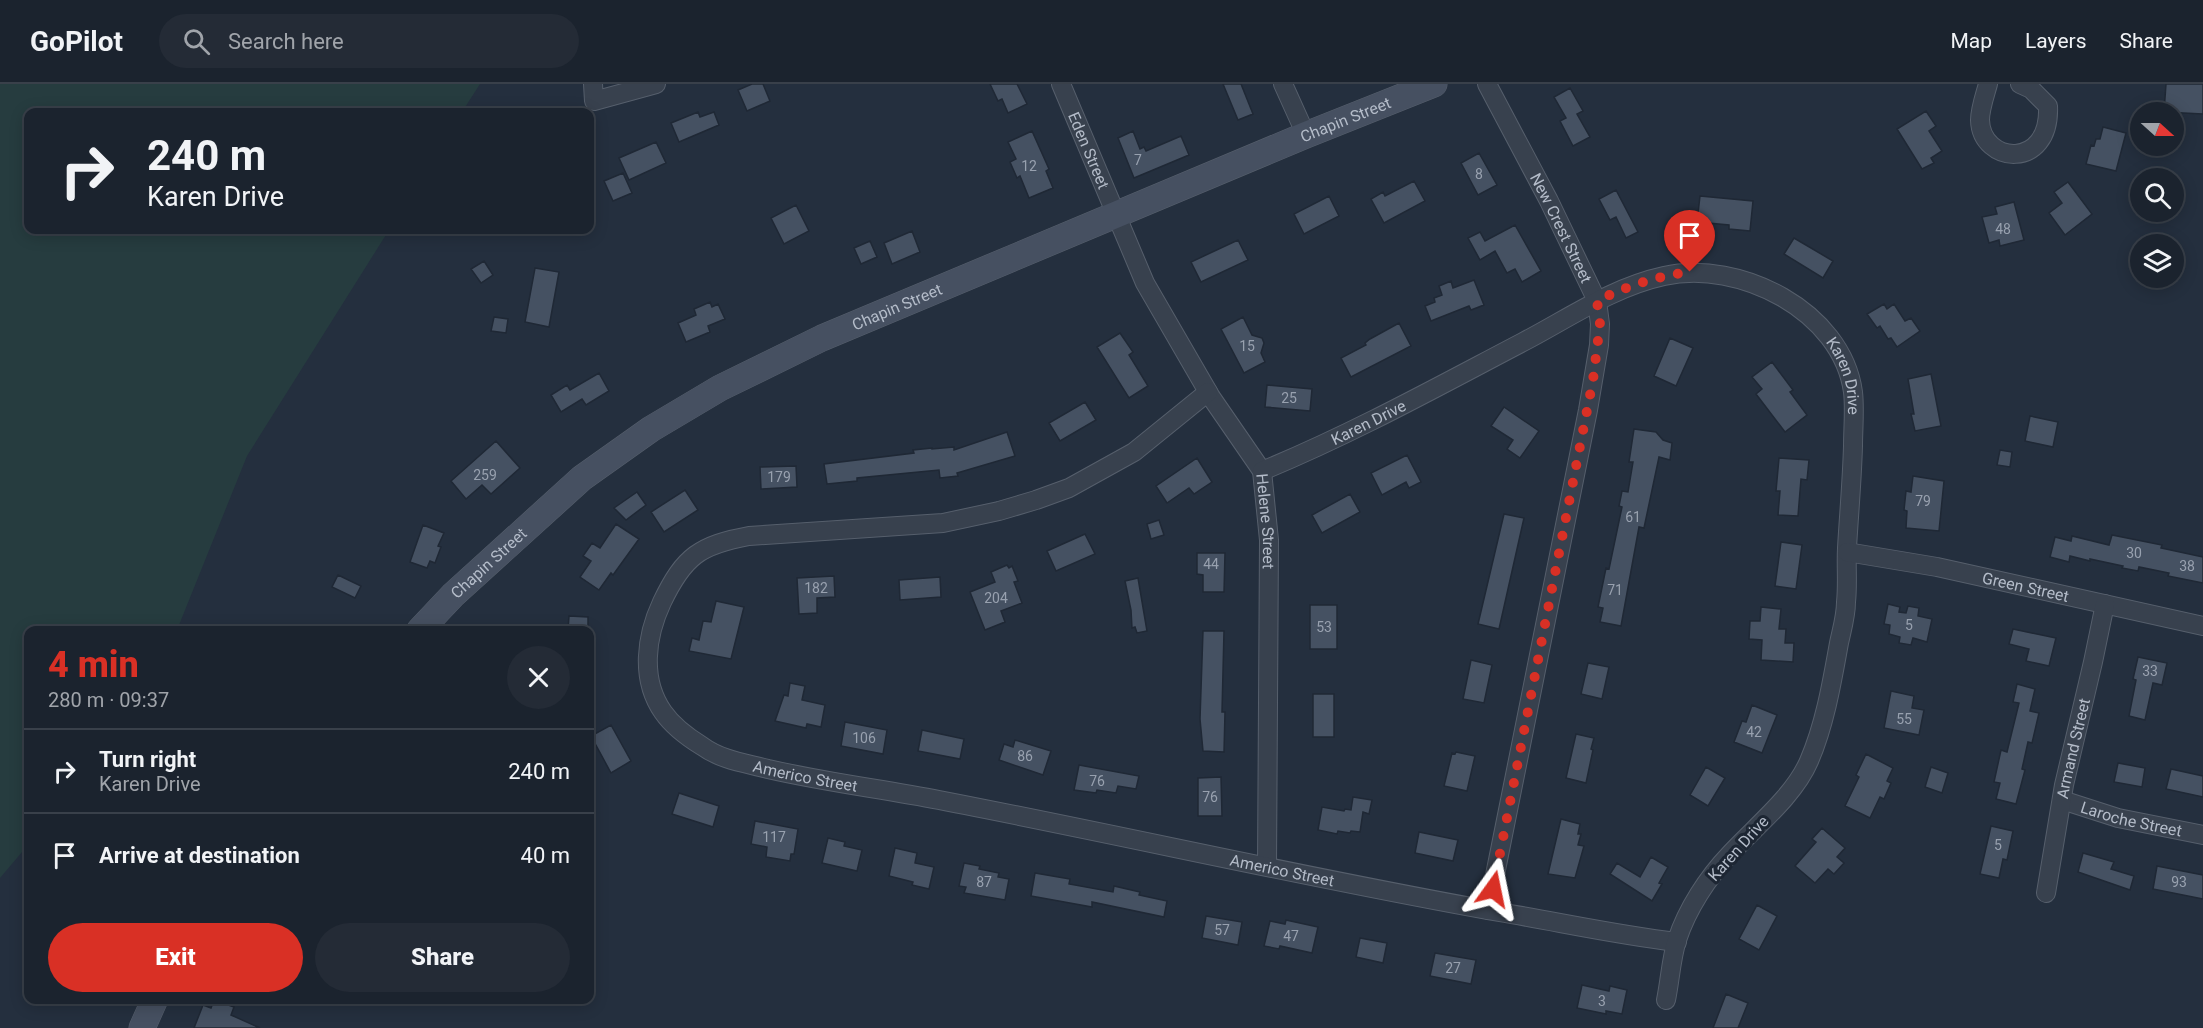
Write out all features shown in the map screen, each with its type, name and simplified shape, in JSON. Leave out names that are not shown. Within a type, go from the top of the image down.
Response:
[{"type":"main road","name":"Chapin Street","points":[[424,626],[453,595],[582,478],[651,429],[720,388],[822,338],[1306,135],[1434,84]]},
{"type":"main road","points":[[142,1028],[152,1004]]},
{"type":"street","points":[[594,93],[656,84]]},
{"type":"street","name":"Eden Street","points":[[1061,84],[1117,215]]},
{"type":"street","points":[[1283,84],[1306,135]]},
{"type":"street","name":"New Crest Street","points":[[1487,84],[1549,201],[1597,301],[1600,324],[1593,380],[1488,910]]},
{"type":"street","points":[[1988,84],[1980,119],[1982,131],[1988,142],[1998,150],[2007,154],[2021,154],[2034,148],[2043,138],[2049,120],[2048,106],[2031,88],[2020,84]]},
{"type":"street","name":"Helene Street","points":[[1117,215],[1144,283],[1208,392],[1262,471],[1269,540],[1267,866]]},
{"type":"street","name":"Karen Drive","points":[[1262,471],[1292,459],[1408,402],[1612,293],[1648,280],[1690,272],[1708,273],[1752,283],[1775,291],[1796,306],[1828,337],[1839,353],[1853,392],[1846,605],[1832,685],[1808,763],[1791,788],[1711,876],[1683,925],[1677,942],[1666,1000]]},
{"type":"street","name":"Americo Street","points":[[1208,392],[1134,452],[1069,488],[1036,500],[943,523],[760,535],[722,541],[700,550],[678,574],[651,629],[647,651],[649,675],[663,712],[703,747],[726,759],[787,773],[938,800],[1582,928],[1677,942]]},
{"type":"street","name":"Green Street","points":[[1847,552],[1937,567],[2203,626]]},
{"type":"street","name":"Armand Street","points":[[2046,893],[2062,800],[2104,604]]},
{"type":"street","name":"Laroche Street","points":[[2062,800],[2118,818],[2203,835]]},
{"type":"green space","points":[[0,84],[480,84],[465,108],[24,108],[24,234],[386,234],[247,456],[179,626],[24,626],[24,850],[0,878]]},
{"type":"building","points":[[752,84],[763,84],[770,101],[747,111],[738,90]]},
{"type":"building","points":[[990,84],[1017,84],[1027,104],[1008,113],[1002,99],[998,101]]},
{"type":"building","points":[[1223,84],[1241,84],[1253,114],[1238,120]]},
{"type":"building","points":[[2166,84],[2203,84],[2203,114],[2184,113],[2184,102],[2165,102]]},
{"type":"building","points":[[1570,88],[1583,111],[1577,114],[1590,137],[1573,146],[1560,121],[1566,118],[1554,97]]},
{"type":"building","points":[[1926,111],[1936,126],[1929,131],[1942,151],[1931,158],[1934,163],[1922,169],[1897,129]]},
{"type":"building","points":[[698,112],[700,117],[714,112],[719,125],[679,142],[671,123]]},
{"type":"building","points":[[2103,127],[2126,133],[2116,171],[2086,164],[2091,145],[2094,146],[2096,139],[2100,139]]},
{"type":"building","points":[[1032,131],[1049,169],[1046,171],[1053,188],[1029,198],[1020,176],[1017,178],[1010,162],[1016,159],[1008,142]]},
{"type":"building","points":[[1133,131],[1140,149],[1144,147],[1146,151],[1181,136],[1189,155],[1134,178],[1118,138]]},
{"type":"building","points":[[656,142],[666,163],[629,180],[619,158]]},
{"type":"building","points":[[1479,153],[1497,185],[1478,195],[1461,163]]},
{"type":"building","points":[[623,173],[632,193],[613,201],[604,181]]},
{"type":"building","points":[[1414,181],[1425,201],[1384,223],[1371,199],[1383,192],[1385,196]]},
{"type":"building","points":[[2068,182],[2092,214],[2065,235],[2049,213],[2062,203],[2054,192]]},
{"type":"building","points":[[1616,190],[1638,232],[1626,238],[1616,217],[1610,220],[1599,199]]},
{"type":"building","points":[[1329,196],[1339,216],[1304,234],[1294,214]]},
{"type":"building","points":[[1700,196],[1753,201],[1750,231],[1729,229],[1729,225],[1697,222]]},
{"type":"building","points":[[2014,202],[2024,240],[2000,246],[1999,240],[1989,243],[1982,217],[1997,214],[1995,207]]},
{"type":"building","points":[[796,205],[809,231],[784,244],[771,218]]},
{"type":"building","points":[[1515,225],[1541,271],[1522,282],[1515,269],[1507,273],[1495,251],[1480,260],[1468,238],[1480,232],[1485,241]]},
{"type":"building","points":[[912,231],[920,252],[892,264],[884,243]]},
{"type":"building","points":[[1794,238],[1833,261],[1823,278],[1784,254]]},
{"type":"building","points":[[1238,240],[1248,260],[1201,282],[1191,262]]},
{"type":"building","points":[[870,241],[877,257],[861,264],[854,248]]},
{"type":"building","points":[[484,261],[493,275],[481,283],[471,269]]},
{"type":"building","points":[[535,268],[559,272],[549,327],[525,322]]},
{"type":"building","points":[[1474,280],[1484,305],[1471,310],[1469,306],[1431,321],[1425,306],[1435,302],[1434,298],[1442,295],[1439,286],[1451,281],[1453,288]]},
{"type":"building","points":[[710,302],[712,307],[718,304],[725,319],[708,326],[710,332],[686,342],[678,323],[696,315],[694,309]]},
{"type":"building","points":[[1884,304],[1887,309],[1894,304],[1905,321],[1911,318],[1920,331],[1897,347],[1891,338],[1888,339],[1880,326],[1877,328],[1867,314]]},
{"type":"building","points":[[494,317],[508,319],[506,333],[491,331]]},
{"type":"building","points":[[1243,317],[1252,335],[1262,338],[1264,343],[1261,353],[1265,362],[1244,373],[1221,329]]},
{"type":"building","points":[[1399,323],[1411,346],[1351,377],[1341,358]]},
{"type":"building","points":[[1120,333],[1133,352],[1129,355],[1148,386],[1129,398],[1097,347]]},
{"type":"building","points":[[1670,338],[1693,348],[1676,386],[1654,376]]},
{"type":"building","points":[[1772,362],[1793,390],[1790,392],[1807,415],[1785,432],[1756,394],[1762,389],[1752,377]]},
{"type":"building","points":[[599,373],[609,391],[586,405],[582,399],[561,412],[551,395],[567,385],[570,390]]},
{"type":"building","points":[[1931,374],[1941,426],[1915,431],[1908,379]]},
{"type":"building","points":[[1267,385],[1312,389],[1310,411],[1265,407]]},
{"type":"building","points":[[1085,402],[1096,420],[1060,441],[1049,423]]},
{"type":"building","points":[[1504,407],[1539,431],[1520,458],[1507,449],[1513,440],[1491,426]]},
{"type":"building","points":[[2030,416],[2058,422],[2053,447],[2025,441]]},
{"type":"building","points":[[1634,429],[1656,432],[1663,440],[1672,443],[1670,460],[1659,457],[1644,528],[1639,527],[1621,626],[1600,622],[1603,608],[1598,607],[1606,568],[1609,569],[1622,507],[1619,506],[1622,491],[1628,492],[1633,462],[1629,462]]},
{"type":"building","points":[[1007,432],[1015,456],[957,473],[958,476],[940,478],[939,470],[857,478],[857,481],[827,484],[824,464],[914,453],[913,450],[954,447],[954,450]]},
{"type":"building","points":[[496,441],[520,468],[491,494],[482,485],[466,499],[451,481]]},
{"type":"building","points":[[2000,450],[2012,452],[2010,467],[1997,465]]},
{"type":"building","points":[[1407,455],[1421,482],[1409,488],[1406,482],[1382,495],[1371,473]]},
{"type":"building","points":[[1197,458],[1212,482],[1194,494],[1189,488],[1167,503],[1156,486]]},
{"type":"building","points":[[1779,458],[1809,460],[1807,480],[1801,479],[1798,516],[1778,515],[1780,491],[1776,491]]},
{"type":"building","points":[[796,466],[797,487],[761,489],[760,467]]},
{"type":"building","points":[[1913,476],[1944,481],[1939,531],[1906,528],[1907,511],[1904,510],[1906,491],[1911,492]]},
{"type":"building","points":[[685,490],[698,510],[664,532],[651,512]]},
{"type":"building","points":[[637,492],[646,505],[626,520],[614,508]]},
{"type":"building","points":[[1350,494],[1360,512],[1322,533],[1312,515]]},
{"type":"building","points":[[1504,514],[1524,518],[1499,629],[1478,624]]},
{"type":"building","points":[[1159,520],[1164,535],[1151,539],[1147,524]]},
{"type":"building","points":[[616,524],[639,539],[599,590],[580,577],[591,561],[583,556],[592,543],[600,548]]},
{"type":"building","points":[[423,525],[444,533],[438,546],[441,547],[435,563],[430,561],[427,568],[410,562]]},
{"type":"building","points":[[1085,534],[1095,554],[1056,571],[1047,551]]},
{"type":"building","points":[[2112,535],[2162,545],[2161,548],[2203,557],[2203,583],[2139,567],[2138,571],[2090,559],[2090,561],[2070,556],[2069,562],[2050,557],[2055,537],[2071,541],[2072,536],[2109,545]]},
{"type":"building","points":[[1781,542],[1802,545],[1796,589],[1775,586]]},
{"type":"building","points":[[1197,553],[1225,553],[1224,592],[1203,592],[1203,575],[1197,574]]},
{"type":"building","points":[[1007,565],[1009,568],[1012,566],[1018,581],[1014,582],[1022,603],[1001,611],[1005,622],[985,630],[970,592],[995,582],[991,572]]},
{"type":"building","points":[[338,575],[361,586],[355,598],[332,587]]},
{"type":"building","points":[[834,576],[835,597],[817,598],[817,613],[799,614],[797,578]]},
{"type":"building","points":[[940,577],[941,597],[900,600],[899,580]]},
{"type":"building","points":[[1138,578],[1147,631],[1137,633],[1135,627],[1132,628],[1125,581]]},
{"type":"building","points":[[716,601],[744,607],[731,659],[689,651],[692,638],[699,640],[703,621],[711,622]]},
{"type":"building","points":[[1888,604],[1900,607],[1899,612],[1906,613],[1908,606],[1919,608],[1918,616],[1932,619],[1927,642],[1913,638],[1911,645],[1899,643],[1900,637],[1889,634],[1890,625],[1884,624]]},
{"type":"building","points":[[1310,605],[1337,605],[1337,649],[1310,649]]},
{"type":"building","points":[[1761,607],[1781,609],[1779,629],[1786,629],[1785,643],[1794,643],[1793,662],[1761,660],[1762,640],[1749,639],[1750,621],[1760,621]]},
{"type":"building","points":[[569,616],[588,617],[588,626],[568,626]]},
{"type":"building","points":[[2013,629],[2056,638],[2049,666],[2026,661],[2029,649],[2009,644]]},
{"type":"building","points":[[1203,631],[1224,631],[1222,712],[1225,712],[1224,752],[1203,751],[1200,719]]},
{"type":"building","points":[[2138,657],[2167,663],[2162,685],[2153,683],[2145,720],[2129,716]]},
{"type":"building","points":[[1471,660],[1492,665],[1484,703],[1463,699]]},
{"type":"building","points":[[1588,663],[1609,667],[1602,699],[1581,694]]},
{"type":"building","points":[[790,683],[805,686],[802,700],[825,705],[821,727],[807,724],[806,728],[775,721],[784,695],[788,696]]},
{"type":"building","points":[[2017,684],[2035,689],[2030,711],[2039,713],[2032,743],[2028,742],[2022,769],[2025,770],[2016,804],[1996,799],[2000,783],[1994,782],[2001,750],[2007,752],[2019,703],[2013,702]]},
{"type":"building","points":[[1891,691],[1914,696],[1912,708],[1924,710],[1919,735],[1884,728]]},
{"type":"building","points":[[1313,694],[1334,694],[1334,737],[1313,737]]},
{"type":"building","points":[[1752,705],[1777,715],[1762,753],[1734,742],[1742,721],[1746,722]]},
{"type":"building","points":[[845,722],[887,730],[883,754],[841,746]]},
{"type":"building","points":[[611,725],[631,761],[611,773],[594,742],[594,734]]},
{"type":"building","points":[[922,730],[964,739],[960,759],[918,751]]},
{"type":"building","points":[[1576,734],[1594,738],[1586,783],[1566,778]]},
{"type":"building","points":[[1015,740],[1051,751],[1043,775],[999,760],[1004,744],[1013,747]]},
{"type":"building","points":[[1452,753],[1475,756],[1467,791],[1444,786]]},
{"type":"building","points":[[1866,754],[1893,768],[1887,781],[1891,783],[1884,799],[1880,797],[1870,818],[1845,806],[1859,777],[1856,775]]},
{"type":"building","points":[[2118,763],[2145,768],[2142,787],[2114,782]]},
{"type":"building","points":[[1079,765],[1139,776],[1136,789],[1118,786],[1116,793],[1074,790]]},
{"type":"building","points":[[1706,767],[1725,778],[1708,806],[1690,795]]},
{"type":"building","points":[[1931,767],[1948,773],[1942,793],[1925,787]]},
{"type":"building","points":[[2171,769],[2203,776],[2203,797],[2166,789]]},
{"type":"building","points":[[1221,777],[1222,816],[1198,816],[1198,778]]},
{"type":"building","points":[[679,793],[719,806],[713,827],[672,814]]},
{"type":"building","points":[[1353,797],[1372,800],[1369,814],[1363,812],[1360,832],[1338,831],[1337,834],[1318,830],[1322,807],[1351,810]]},
{"type":"building","points":[[1561,819],[1580,824],[1578,834],[1581,834],[1578,845],[1584,846],[1575,878],[1548,874]]},
{"type":"building","points":[[755,821],[798,829],[794,854],[791,854],[790,861],[766,857],[767,847],[751,844]]},
{"type":"building","points":[[1991,826],[2013,831],[2007,860],[2003,859],[1999,878],[1980,874]]},
{"type":"building","points":[[1822,828],[1845,848],[1837,857],[1844,863],[1834,874],[1828,869],[1815,883],[1795,866],[1816,842],[1812,839]]},
{"type":"building","points":[[1419,832],[1458,840],[1453,861],[1415,853]]},
{"type":"building","points":[[828,838],[845,842],[844,846],[862,850],[857,871],[822,863]]},
{"type":"building","points":[[895,848],[917,853],[915,863],[934,867],[929,889],[889,876]]},
{"type":"building","points":[[2083,853],[2114,862],[2111,869],[2134,876],[2130,890],[2078,872]]},
{"type":"building","points":[[1651,857],[1668,867],[1659,883],[1662,884],[1652,901],[1610,874],[1617,863],[1640,877]]},
{"type":"building","points":[[964,863],[980,866],[979,869],[999,873],[998,877],[1009,879],[1005,900],[964,893],[966,887],[959,886]]},
{"type":"building","points":[[2157,866],[2203,875],[2203,899],[2153,889]]},
{"type":"building","points":[[1035,873],[1070,879],[1069,884],[1113,892],[1114,886],[1140,892],[1139,895],[1167,901],[1164,917],[1092,902],[1092,907],[1031,896]]},
{"type":"building","points":[[1757,905],[1777,916],[1759,950],[1739,939]]},
{"type":"building","points":[[1206,916],[1242,922],[1238,945],[1202,938]]},
{"type":"building","points":[[1286,920],[1318,927],[1312,953],[1280,946],[1279,949],[1264,946],[1270,921],[1285,924]]},
{"type":"building","points":[[1360,938],[1387,943],[1383,963],[1356,957]]},
{"type":"building","points":[[1435,953],[1476,960],[1471,984],[1430,976]]},
{"type":"building","points":[[1582,985],[1609,991],[1610,986],[1627,990],[1622,1014],[1606,1011],[1606,1014],[1577,1008]]},
{"type":"building","points":[[1726,994],[1748,1003],[1738,1028],[1713,1028]]},
{"type":"building","points":[[212,1004],[234,1007],[231,1015],[260,1028],[194,1028],[203,1005],[211,1008]]},
{"type":"route","points":[[1493,889],[1593,380],[1599,345],[1600,324],[1597,301],[1648,280],[1690,272]]}]
